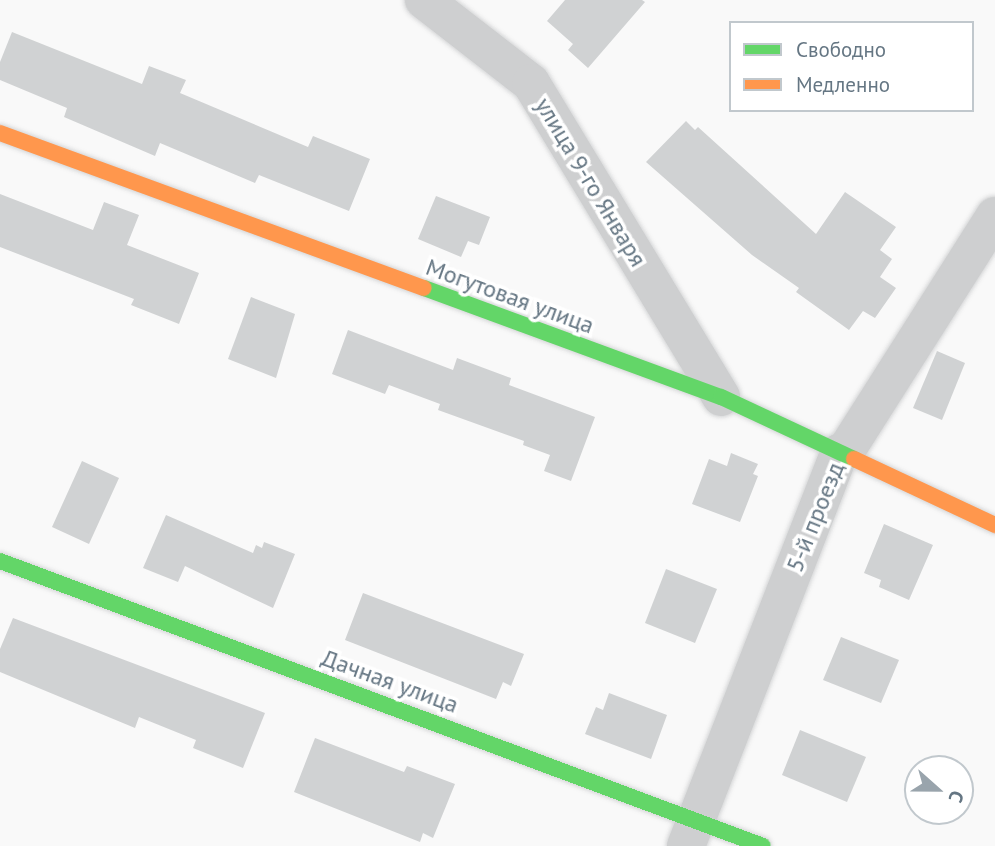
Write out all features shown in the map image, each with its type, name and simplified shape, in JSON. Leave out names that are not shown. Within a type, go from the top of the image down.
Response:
[{"type":"street","name":"улица 9-го Января","points":[[424,0],[531,83],[721,397]]},
{"type":"street","name":"Могутовая улица","points":[[0,133],[721,397],[995,525]]},
{"type":"street","name":"5-й проезд","points":[[691,833],[839,453],[847,449],[995,216]]},
{"type":"street","name":"Дачная улица","points":[[0,561],[691,833],[763,846]]},
{"type":"building","points":[[565,0],[645,2],[588,68],[568,50],[573,44],[547,21]]},
{"type":"building","points":[[12,32],[142,84],[149,66],[186,80],[180,93],[308,147],[313,136],[370,159],[349,211],[259,175],[255,183],[160,143],[155,156],[64,117],[67,108],[0,80],[0,62]]},
{"type":"building","points":[[686,121],[695,130],[698,127],[816,234],[845,192],[896,227],[880,250],[892,259],[880,277],[896,288],[875,318],[863,311],[849,330],[796,292],[799,288],[752,255],[646,162]]},
{"type":"building","points":[[0,194],[93,230],[104,202],[139,215],[127,245],[199,273],[179,324],[131,305],[134,299],[0,247]]},
{"type":"building","points":[[436,196],[490,217],[479,245],[468,241],[461,257],[418,239]]},
{"type":"building","points":[[251,297],[295,314],[276,378],[228,359]]},
{"type":"building","points":[[348,330],[453,370],[457,358],[511,378],[509,385],[595,417],[571,481],[544,471],[550,455],[523,445],[524,441],[438,410],[440,404],[389,385],[385,394],[332,374]]},
{"type":"building","points":[[937,351],[965,363],[942,420],[913,408]]},
{"type":"building","points":[[731,453],[758,464],[753,474],[758,476],[740,522],[692,504],[709,459],[727,466]]},
{"type":"building","points":[[82,461],[119,478],[89,544],[52,527]]},
{"type":"building","points":[[166,515],[253,553],[256,545],[262,548],[264,542],[295,554],[273,608],[185,566],[178,582],[143,568]]},
{"type":"building","points":[[884,524],[933,545],[909,600],[879,587],[881,580],[864,573]]},
{"type":"building","points":[[666,569],[717,589],[695,643],[645,623]]},
{"type":"building","points":[[363,593],[524,654],[511,686],[503,682],[496,699],[345,640]]},
{"type":"building","points":[[13,618],[265,713],[243,768],[193,748],[196,740],[139,717],[135,728],[0,672],[0,649]]},
{"type":"building","points":[[841,637],[899,660],[881,703],[823,680]]},
{"type":"building","points":[[609,693],[667,715],[651,759],[585,734],[596,707],[603,710]]},
{"type":"building","points":[[800,730],[866,757],[847,802],[782,775]]},
{"type":"building","points":[[315,738],[404,772],[407,766],[455,784],[433,838],[423,833],[420,842],[294,792]]},
{"type":"traffic: fast","points":[[424,288],[721,397],[854,459]]},
{"type":"traffic: fast","points":[[0,561],[763,846]]},
{"type":"traffic: slow","points":[[0,133],[424,288]]},
{"type":"traffic: slow","points":[[854,459],[995,525]]}]
